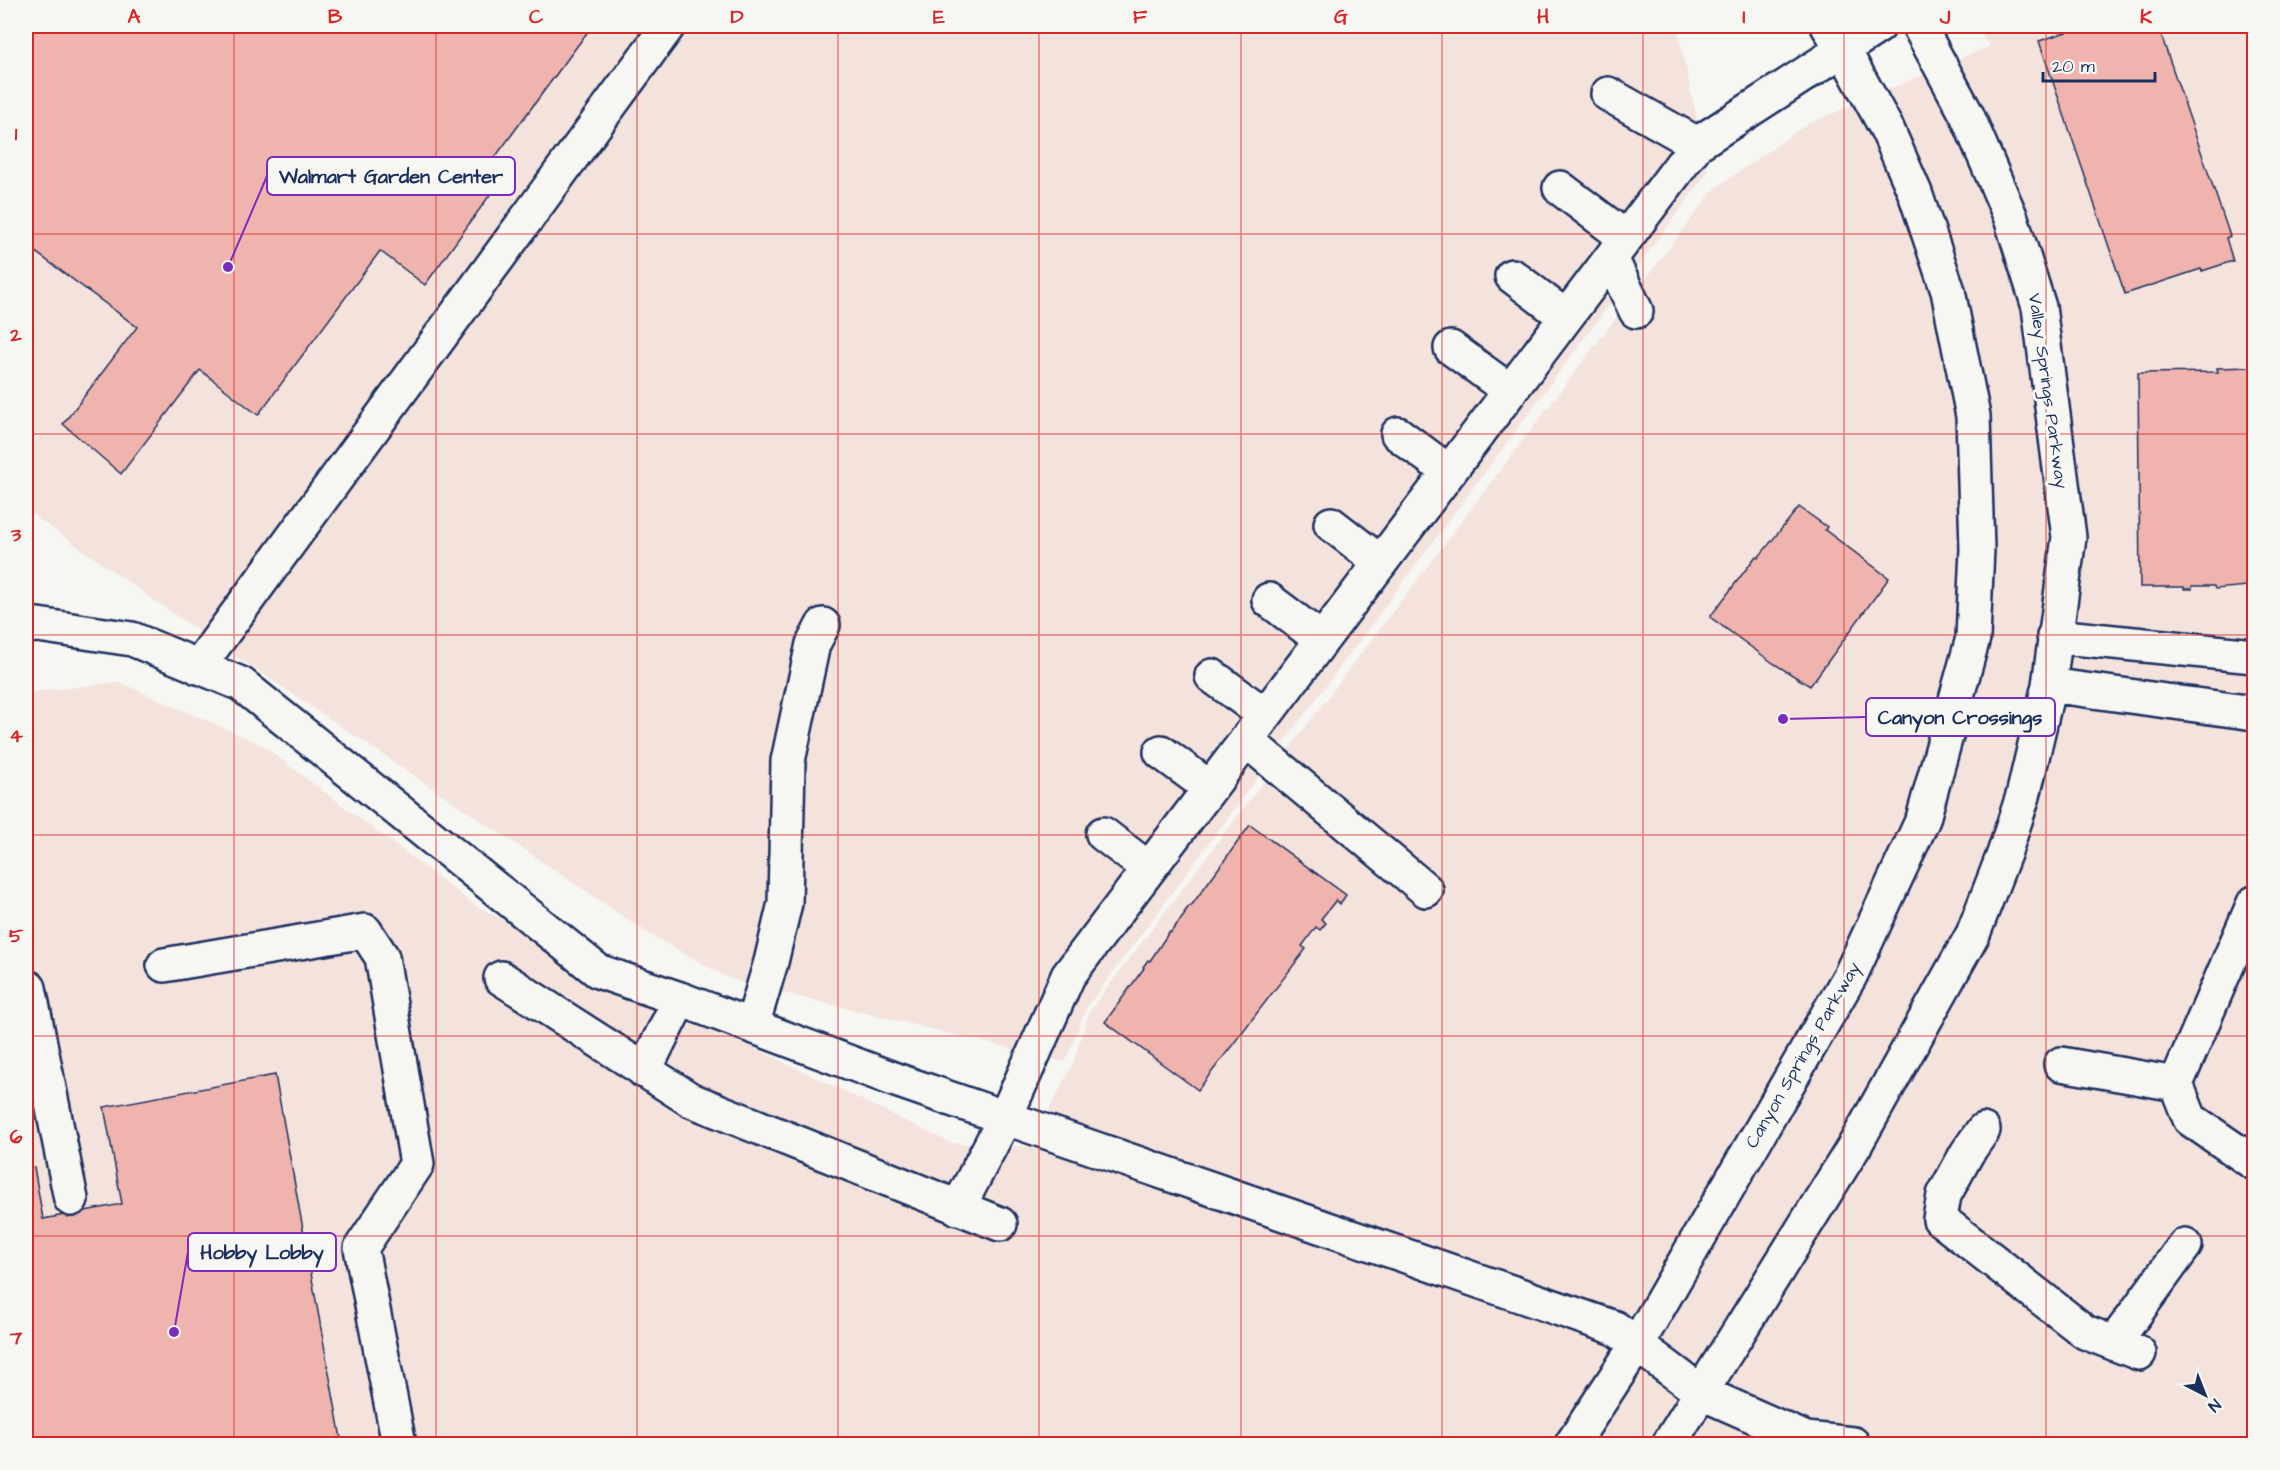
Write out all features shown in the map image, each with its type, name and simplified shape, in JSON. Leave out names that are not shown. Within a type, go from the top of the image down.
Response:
[{"type":"street","points":[[198,667],[668,26]]},
{"type":"street","points":[[958,1208],[1005,1118],[1068,976],[1696,144],[1836,37],[1879,26]]},
{"type":"street","name":"Valley Springs Parkway","points":[[1919,26],[1967,115],[2007,208],[2039,307],[2069,537],[2054,636]]},
{"type":"street","name":"Canyon Springs Parkway","points":[[1572,1444],[1636,1346],[1850,976],[1923,819],[1972,638],[1977,549],[1973,416],[1948,291],[1915,193],[1888,131],[1836,37]]},
{"type":"street","points":[[1608,94],[1696,144]]},
{"type":"street","points":[[1560,188],[1618,248],[1636,311]]},
{"type":"street","points":[[1512,276],[1566,317]]},
{"type":"street","points":[[1451,348],[1510,391]]},
{"type":"street","points":[[1398,435],[1449,472]]},
{"type":"street","points":[[1331,524],[1380,562]]},
{"type":"street","points":[[1269,600],[1322,640]]},
{"type":"street","points":[[26,626],[38,625],[132,639],[241,684],[598,971],[1005,1118],[1615,1328],[1636,1346],[1702,1393],[1805,1442],[1853,1444]]},
{"type":"street","points":[[752,1026],[785,903],[788,760],[813,644],[823,625]]},
{"type":"street","points":[[1669,1444],[1855,1145],[1973,934],[2004,854],[2023,796],[2049,685],[2054,636],[2254,656]]},
{"type":"street","points":[[1212,676],[1255,728],[1426,890]]},
{"type":"street","points":[[2049,685],[2254,713]]},
{"type":"street","points":[[1161,752],[1210,788]]},
{"type":"street","points":[[1103,834],[1149,869]]},
{"type":"street","points":[[2254,903],[2176,1084],[2190,1119],[2254,1163]]},
{"type":"street","points":[[164,964],[365,931],[382,957],[417,1164],[361,1248],[399,1444]]},
{"type":"street","points":[[501,978],[690,1100],[1000,1224]]},
{"type":"street","points":[[29,988],[71,1199]]},
{"type":"street","points":[[645,1071],[680,999]]},
{"type":"street","points":[[2061,1064],[2176,1084]]},
{"type":"street","points":[[1983,1130],[1967,1153],[1944,1195],[1940,1219],[2085,1332],[2127,1348],[2185,1245]]},
{"type":"shaded area","points":[[26,26],[1677,26],[1708,172],[1087,1007],[1065,1062],[732,980],[648,933],[168,610],[26,510]]},
{"type":"shaded area","points":[[1974,26],[2254,26],[2254,1444],[26,1444],[26,693],[119,682],[262,745],[476,906],[686,1015],[951,1143],[1030,1147],[1073,1064],[1089,1012],[1714,189],[1806,125],[1990,46]]},
{"type":"building","points":[[26,26],[592,26],[490,164],[505,174],[425,285],[380,251],[258,415],[200,370],[121,474],[63,424],[137,327],[26,245]]},
{"type":"building","points":[[2084,26],[2158,26],[2230,236],[2226,238],[2233,261],[2125,294],[2039,41]]},
{"type":"building","points":[[2252,367],[2254,589],[2247,589],[2247,586],[2215,589],[2214,586],[2192,586],[2192,589],[2140,587],[2138,373],[2218,372],[2217,368]]},
{"type":"building","points":[[1799,507],[1827,527],[1825,530],[1889,578],[1810,686],[1773,663],[1710,617],[1756,556],[1758,558]]},
{"type":"building","points":[[1250,825],[1346,895],[1340,904],[1336,900],[1321,919],[1326,923],[1320,930],[1316,927],[1302,946],[1306,949],[1198,1090],[1105,1022],[1148,960],[1150,961],[1169,932],[1185,914]]},
{"type":"building","points":[[275,1075],[342,1444],[26,1444],[26,1169],[34,1167],[43,1219],[122,1204],[104,1107]]},
{"type":"place","name":"Walmart Garden Center","points":[[228,267]]},
{"type":"place","name":"Canyon Crossings","points":[[1783,719]]},
{"type":"place","name":"Hobby Lobby","points":[[174,1332]]}]
